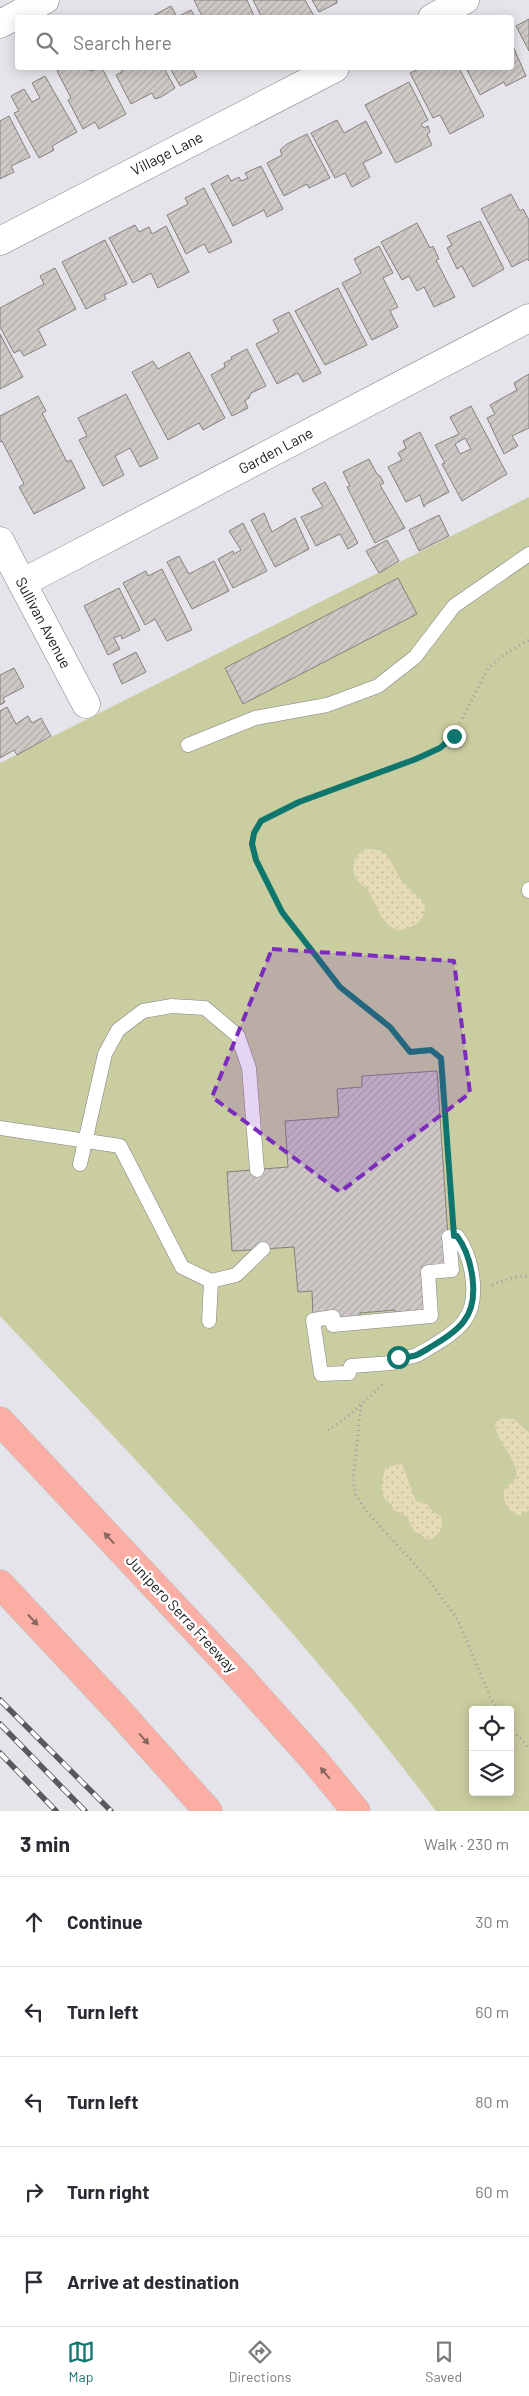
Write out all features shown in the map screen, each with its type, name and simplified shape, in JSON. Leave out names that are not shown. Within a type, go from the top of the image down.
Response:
[{"type":"highway","name":"Junipero Serra Freeway","points":[[0,1421],[252,1691],[356,1811]]},
{"type":"highway","points":[[0,1584],[123,1715],[208,1811]]},
{"type":"street","points":[[438,15],[465,0]]},
{"type":"street","points":[[0,24],[32,3]]},
{"type":"street","name":"Village Lane","points":[[0,241],[331,70]]},
{"type":"street","name":"Garden Lane","points":[[22,583],[529,318]]},
{"type":"street","name":"Sullivan Avenue","points":[[0,542],[86,704]]},
{"type":"lane","points":[[188,745],[255,718],[327,705],[378,686],[415,657],[454,606],[529,554]]},
{"type":"lane","points":[[80,1164],[105,1054],[118,1030],[143,1011],[172,1006],[205,1008],[238,1036],[250,1068],[257,1170]]},
{"type":"lane","points":[[0,1128],[120,1146],[182,1267],[211,1281],[236,1275],[263,1249]]},
{"type":"lane","points":[[449,1236],[454,1236],[457,1236],[463,1245],[474,1288],[466,1320],[453,1332],[415,1358],[398,1357],[392,1363],[351,1366],[349,1373],[321,1374],[313,1320],[333,1317],[333,1325],[431,1316],[428,1272],[452,1270],[449,1236]]},
{"type":"lane","points":[[209,1321],[211,1281]]},
{"type":"path","points":[[454,1236],[441,1058],[431,1050],[410,1052],[390,1027],[340,987],[282,912],[256,860],[252,844],[254,833],[261,821],[299,802],[440,748],[454,736],[489,668],[505,654],[529,640]]},
{"type":"path","points":[[361,1405],[353,1480],[356,1495],[366,1511],[429,1580],[458,1620],[496,1706]]},
{"type":"path","points":[[514,1731],[529,1748]]},
{"type":"highlighted area","points":[[272,949],[454,961],[470,1093],[340,1192],[212,1097]]},
{"type":"green space","points":[[529,497],[529,1811],[436,1811],[386,1746],[280,1619],[170,1497],[0,1316],[0,763]]},
{"type":"sand","points":[[367,849],[384,852],[402,881],[424,904],[423,916],[417,924],[400,931],[393,928],[383,919],[367,889],[355,877],[354,862],[359,854]]},
{"type":"sand","points":[[502,1418],[514,1419],[529,1433],[529,1510],[521,1515],[510,1510],[504,1499],[504,1490],[515,1479],[516,1473],[512,1460],[496,1430],[495,1423]]},
{"type":"sand","points":[[402,1464],[416,1501],[427,1504],[433,1512],[441,1516],[442,1524],[440,1530],[430,1540],[414,1532],[407,1517],[394,1510],[384,1498],[382,1482],[386,1467]]},
{"type":"building","points":[[194,0],[247,0],[254,15],[202,15]]},
{"type":"building","points":[[253,0],[305,0],[313,15],[260,15]]},
{"type":"building","points":[[312,0],[337,0],[337,3],[319,12]]},
{"type":"building","points":[[171,6],[176,15],[154,15]]},
{"type":"building","points":[[191,10],[194,15],[181,15]]},
{"type":"building","points":[[529,19],[529,51],[516,26]]},
{"type":"building","points":[[514,49],[526,76],[506,86],[504,82],[480,95],[467,70],[514,70]]},
{"type":"building","points":[[103,70],[126,114],[99,129],[95,122],[83,129],[68,100],[71,98],[57,71]]},
{"type":"building","points":[[121,70],[165,70],[175,88],[161,97],[155,99],[152,93],[131,104],[116,75],[122,72]]},
{"type":"building","points":[[171,70],[193,70],[197,77],[180,86]]},
{"type":"building","points":[[417,70],[460,70],[484,116],[450,134],[440,115],[433,118],[410,73]]},
{"type":"building","points":[[45,76],[77,132],[52,146],[54,150],[39,158],[14,113],[19,111],[11,96],[24,89],[32,102],[40,98],[32,83]]},
{"type":"building","points":[[409,82],[428,120],[421,124],[424,128],[428,126],[430,132],[427,134],[432,145],[396,163],[365,105]]},
{"type":"building","points":[[9,116],[30,157],[11,166],[14,172],[0,179],[0,121]]},
{"type":"building","points":[[337,120],[344,133],[366,121],[382,153],[363,163],[370,177],[352,187],[345,173],[335,178],[311,133]]},
{"type":"building","points":[[307,134],[330,178],[309,188],[307,184],[284,196],[267,163],[282,155],[280,150],[287,144]]},
{"type":"building","points":[[261,166],[283,209],[267,217],[264,210],[233,226],[211,184],[228,175],[231,181],[239,177],[241,181],[248,178],[245,173]]},
{"type":"building","points":[[204,188],[232,242],[209,253],[204,244],[186,254],[167,215],[188,204],[185,198]]},
{"type":"building","points":[[511,194],[520,211],[523,209],[529,220],[529,261],[527,259],[512,267],[481,209]]},
{"type":"building","points":[[480,221],[504,269],[473,287],[462,266],[457,269],[447,248],[452,245],[447,236]]},
{"type":"building","points":[[417,223],[430,248],[433,246],[439,259],[436,260],[455,297],[434,307],[424,287],[417,291],[409,276],[402,280],[381,242]]},
{"type":"building","points":[[135,225],[139,232],[149,227],[152,234],[166,226],[189,272],[158,288],[151,273],[133,283],[109,238]]},
{"type":"building","points":[[105,240],[127,284],[104,295],[106,299],[86,309],[62,262]]},
{"type":"building","points":[[379,246],[393,273],[383,278],[398,307],[390,311],[398,327],[372,340],[342,283],[361,273],[354,259]]},
{"type":"building","points":[[55,268],[76,309],[38,329],[46,345],[24,356],[20,350],[14,353],[0,327],[0,308],[44,284],[40,276]]},
{"type":"building","points":[[338,288],[367,345],[325,365],[295,311]]},
{"type":"building","points":[[289,312],[321,373],[303,382],[298,373],[277,384],[256,344],[279,332],[273,320]]},
{"type":"building","points":[[0,334],[23,377],[0,389]]},
{"type":"building","points":[[247,349],[266,386],[251,393],[245,401],[248,408],[232,416],[211,375],[225,367],[224,363],[232,359],[231,357]]},
{"type":"building","points":[[189,352],[225,418],[203,430],[199,423],[168,440],[132,372],[153,361],[158,369]]},
{"type":"building","points":[[529,374],[529,428],[512,436],[518,446],[504,454],[487,418],[495,414],[490,405],[517,390],[514,383]]},
{"type":"building","points":[[126,394],[158,458],[140,467],[130,448],[115,456],[124,475],[103,486],[79,440],[87,436],[78,418]]},
{"type":"building","points":[[38,396],[46,411],[42,413],[67,462],[71,460],[85,488],[34,514],[19,487],[24,484],[2,441],[0,442],[0,416]]},
{"type":"building","points":[[471,406],[507,474],[462,501],[442,464],[445,463],[435,445],[459,434],[450,417]],"holes":[[[465,438],[471,449],[460,454],[455,444]]]},
{"type":"building","points":[[420,432],[449,492],[426,504],[424,507],[420,495],[406,502],[388,467],[402,460],[398,453],[406,448],[403,441]]},
{"type":"building","points":[[369,459],[384,483],[380,485],[405,528],[375,543],[347,487],[350,486],[343,472]]},
{"type":"building","points":[[325,482],[358,543],[348,549],[340,534],[316,546],[301,517],[323,507],[312,489]]},
{"type":"building","points":[[264,513],[272,532],[295,518],[309,549],[275,567],[251,520]]},
{"type":"building","points":[[439,515],[449,536],[419,551],[409,530]]},
{"type":"building","points":[[243,523],[267,571],[233,588],[218,559],[233,551],[234,554],[241,550],[229,531]]},
{"type":"building","points":[[387,540],[399,561],[379,573],[366,551]]},
{"type":"building","points":[[179,556],[189,574],[214,561],[229,591],[192,609],[167,562]]},
{"type":"building","points":[[162,569],[192,630],[167,641],[155,619],[145,625],[123,583],[146,571],[148,576]]},
{"type":"building","points":[[398,578],[417,614],[243,704],[225,668]]},
{"type":"building","points":[[119,588],[140,630],[122,639],[121,635],[114,638],[120,649],[108,655],[84,606]]},
{"type":"building","points":[[136,652],[146,672],[122,684],[113,664]]},
{"type":"building","points":[[14,668],[24,687],[3,698],[5,702],[0,705],[0,675]]},
{"type":"building","points":[[7,707],[16,724],[28,716],[32,723],[41,718],[51,736],[17,755],[14,750],[0,758],[0,711]]},
{"type":"building","points":[[437,1071],[450,1267],[424,1269],[428,1314],[396,1317],[395,1310],[360,1313],[360,1319],[335,1321],[313,1317],[312,1291],[298,1292],[294,1247],[232,1251],[227,1172],[288,1167],[285,1121],[339,1117],[337,1089],[362,1087],[362,1076]]},
{"type":"railway","points":[[0,1700],[111,1811]]},
{"type":"railway","points":[[0,1724],[85,1811]]},
{"type":"railway","points":[[0,1753],[56,1811]]},
{"type":"route","points":[[398,1357],[415,1358],[453,1332],[466,1320],[474,1288],[463,1245],[457,1236],[454,1236],[441,1058],[431,1050],[410,1052],[390,1027],[340,987],[308,943],[282,912],[256,860],[252,844],[254,833],[261,821],[299,802],[416,759],[440,748],[454,736]]}]
